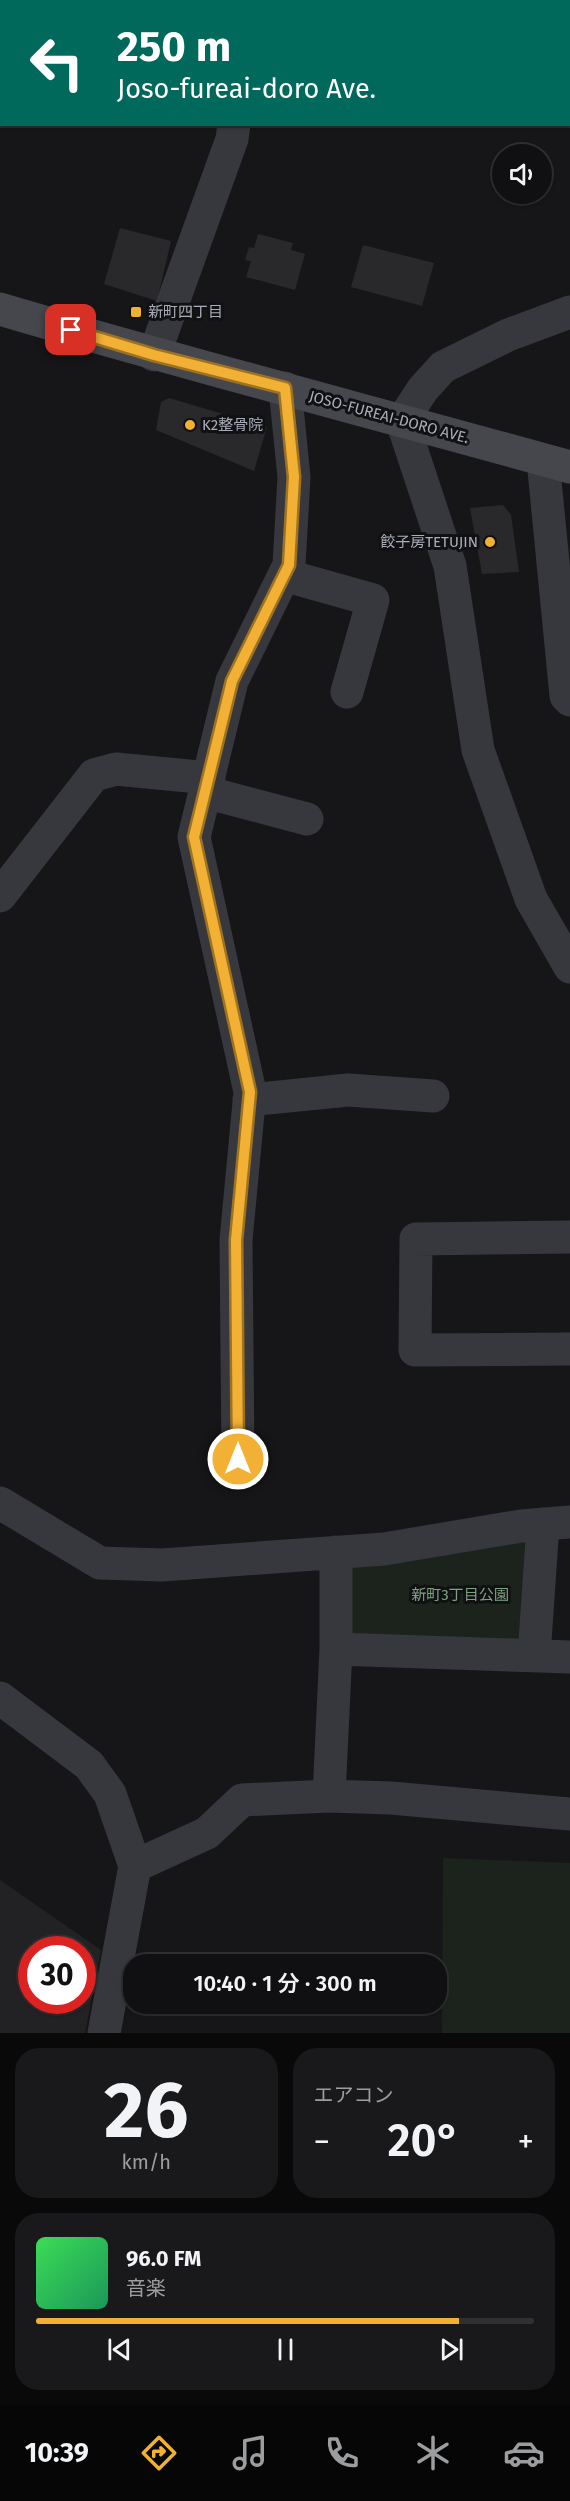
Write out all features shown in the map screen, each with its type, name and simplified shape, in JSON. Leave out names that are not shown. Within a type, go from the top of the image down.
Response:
[{"type":"street","points":[[154,355],[232,139],[234,126]]},
{"type":"street","name":"JOSO-FUREAI-DORO AVE.","points":[[0,309],[154,355],[285,388],[557,464]]},
{"type":"street","points":[[570,312],[508,334],[443,367],[423,389],[402,421],[450,566],[478,750],[531,899],[570,967]]},
{"type":"street","points":[[238,1459],[236,1240],[250,1092],[194,837],[232,681],[289,565],[294,477],[285,388]]},
{"type":"street","points":[[557,464],[566,696],[570,699]]},
{"type":"street","points":[[284,575],[373,600],[347,692]]},
{"type":"street","points":[[0,896],[94,775],[116,769],[207,785],[308,819]]},
{"type":"street","points":[[249,1100],[348,1090],[433,1096]]},
{"type":"street","points":[[570,1237],[416,1239],[415,1350],[570,1349]]},
{"type":"street","points":[[0,1503],[99,1563],[162,1565],[384,1549],[557,1523],[534,1656]]},
{"type":"street","points":[[329,1796],[336,1649],[336,1552]]},
{"type":"street","points":[[336,1649],[570,1657]]},
{"type":"street","points":[[0,1698],[89,1765],[110,1794],[135,1866],[104,2033]]},
{"type":"street","points":[[135,1866],[207,1833],[242,1800],[329,1796],[391,1798],[570,1814]]},
{"type":"shaded area","points":[[0,1880],[81,1936],[18,1936],[18,2014],[89,2014],[85,2033],[0,2033]]},
{"type":"shaded area","points":[[96,1947],[101,1950],[96,1976]]},
{"type":"green space","name":"新町3丁目公園","points":[[525,1541],[520,1642],[336,1649],[336,1552]]},
{"type":"green space","points":[[443,1858],[570,1863],[570,2033],[442,2033],[442,2014],[447,2014],[447,1954],[442,1954]]},
{"type":"building","points":[[120,228],[171,241],[157,301],[104,284]]},
{"type":"building","points":[[258,234],[293,243],[291,250],[305,254],[295,290],[246,277],[251,261],[245,260],[249,247],[254,248]]},
{"type":"building","points":[[363,245],[434,263],[422,306],[351,287]]},
{"type":"building","points":[[169,398],[267,427],[254,471],[156,430],[161,402]]},
{"type":"building","points":[[503,505],[511,515],[519,572],[482,574],[470,508]]},
{"type":"place","name":"新町四丁目","points":[[136,312]]},
{"type":"place","name":"K2整骨院","points":[[190,425]]},
{"type":"place","name":"餃子房TETUJIN","points":[[490,542]]},
{"type":"route","points":[[71,330],[154,355],[285,388],[294,477],[289,565],[232,681],[194,837],[250,1092],[236,1240],[238,1459]]}]
